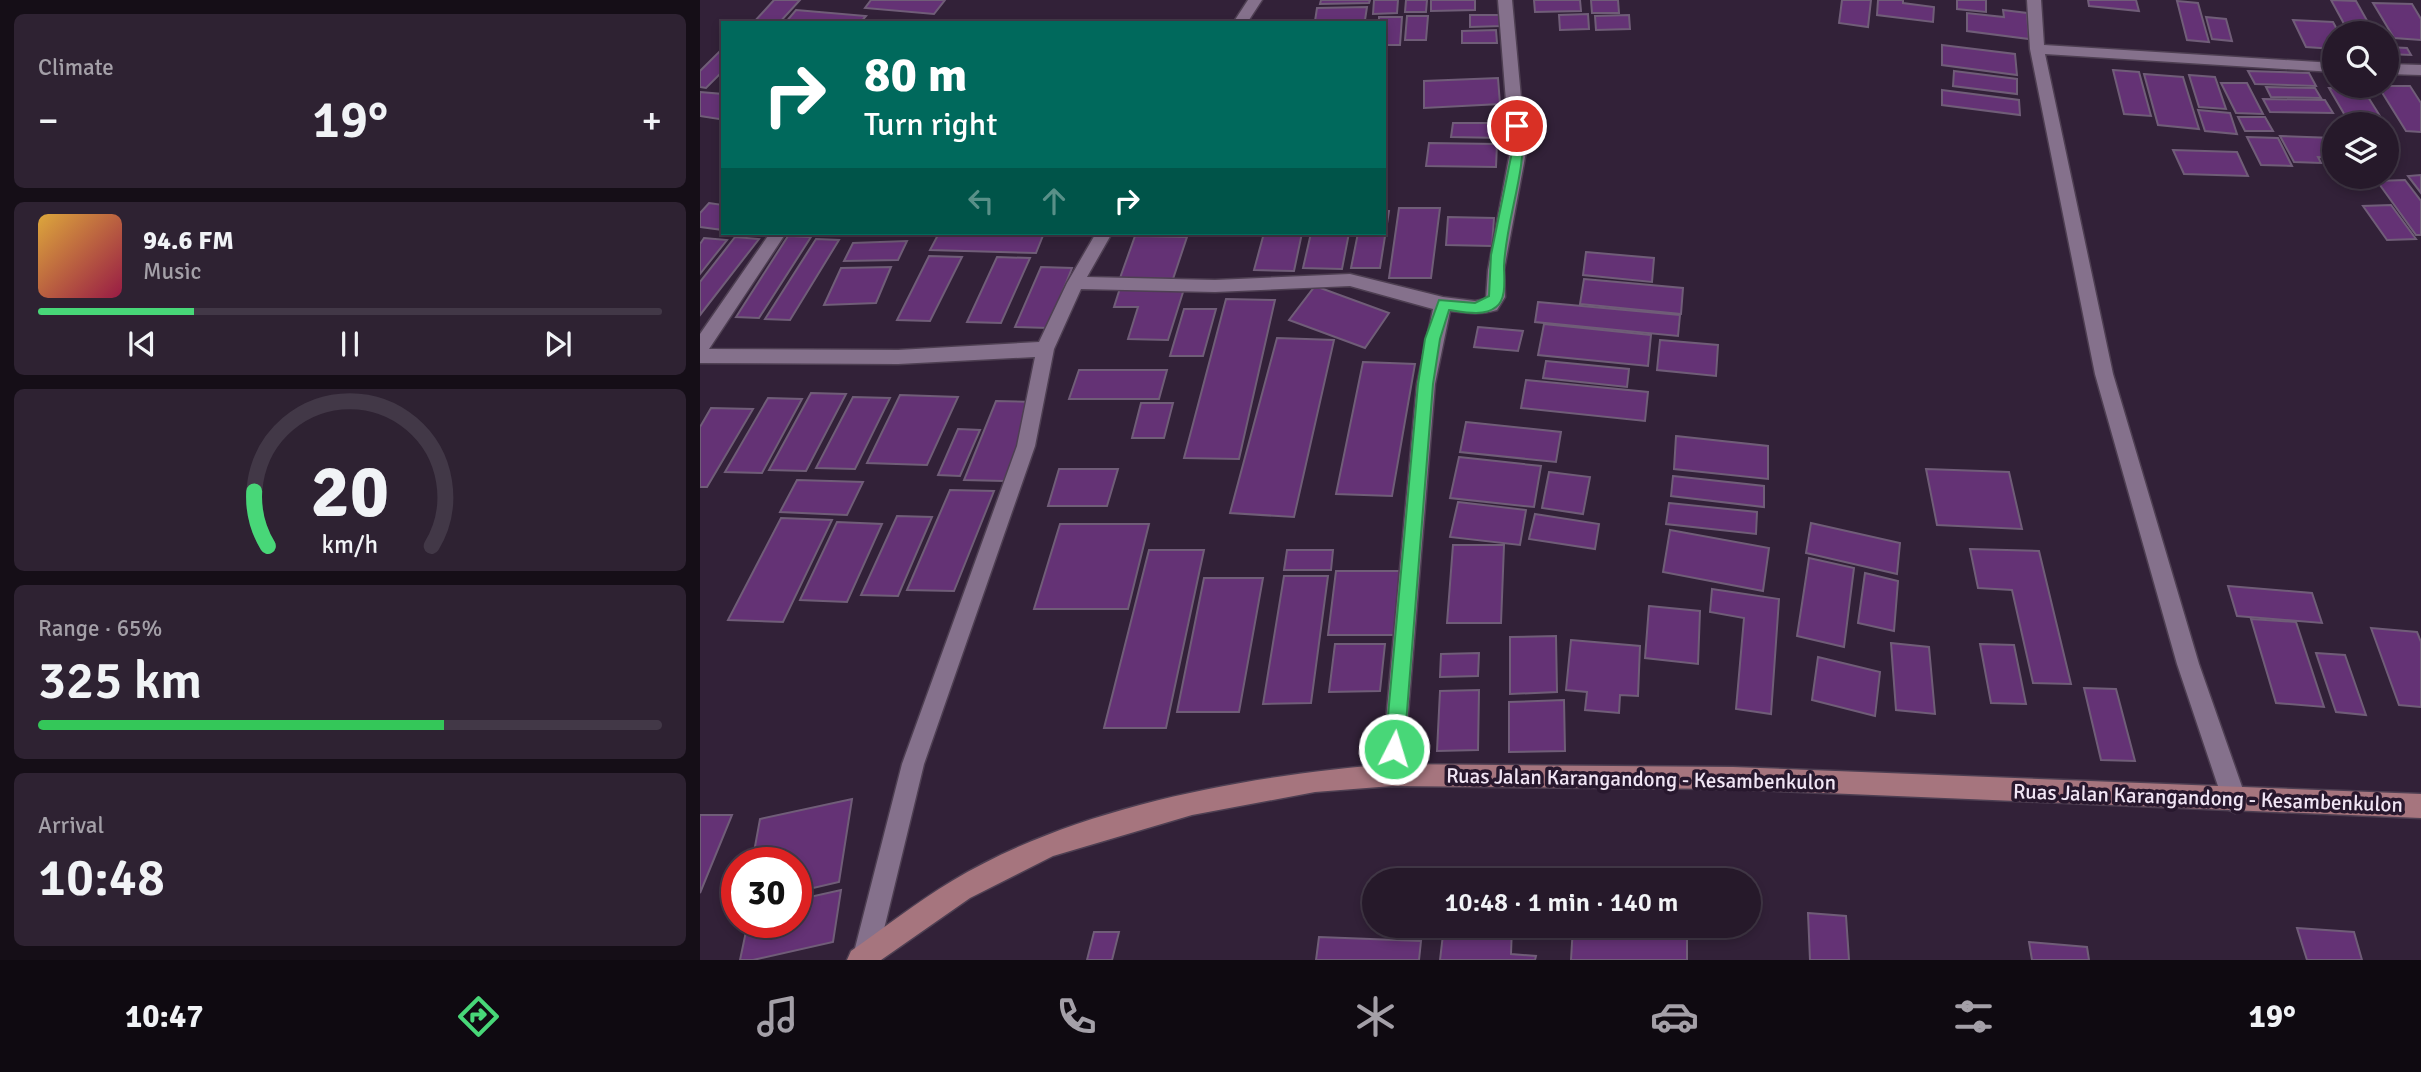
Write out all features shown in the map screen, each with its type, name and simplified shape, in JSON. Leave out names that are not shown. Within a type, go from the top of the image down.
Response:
[{"type":"main road","name":"Ruas Jalan Karangandong - Kesambenkulon","points":[[862,959],[961,889],[1050,845],[1192,803],[1315,781],[1392,775],[1733,778],[2235,801],[2421,806]]},
{"type":"street","points":[[1241,21],[1255,0]]},
{"type":"street","points":[[1075,283],[1215,286],[1350,280],[1444,304],[1475,308],[1491,304],[1496,297],[1496,270],[1518,152],[1506,0]]},
{"type":"street","points":[[2034,0],[2037,49],[2104,374],[2132,459],[2188,664],[2235,801]]},
{"type":"street","points":[[2037,49],[2322,66]]},
{"type":"street","points":[[2399,69],[2421,70]]},
{"type":"street","points":[[700,348],[777,235]]},
{"type":"street","points":[[862,959],[912,764],[1026,446],[1045,349],[1075,283],[1103,235]]},
{"type":"street","points":[[1392,775],[1426,384],[1433,339],[1444,304]]},
{"type":"street","points":[[700,356],[898,357],[1045,349]]},
{"type":"building","points":[[774,0],[800,0],[781,21],[755,21]]},
{"type":"building","points":[[871,0],[945,0],[934,14],[865,8]]},
{"type":"building","points":[[1321,0],[1370,0],[1369,3],[1320,4]]},
{"type":"building","points":[[1374,0],[1398,0],[1397,13],[1373,14]]},
{"type":"building","points":[[1406,0],[1427,0],[1426,12],[1405,12]]},
{"type":"building","points":[[1431,0],[1475,0],[1475,10],[1431,11]]},
{"type":"building","points":[[1534,0],[1580,0],[1581,11],[1535,12]]},
{"type":"building","points":[[1591,0],[1618,0],[1619,13],[1592,13]]},
{"type":"building","points":[[1842,0],[1871,0],[1868,27],[1839,23]]},
{"type":"building","points":[[1878,0],[1903,0],[1903,3],[1934,7],[1933,22],[1877,15]]},
{"type":"building","points":[[1957,0],[1986,0],[1986,12],[1957,9]]},
{"type":"building","points":[[2088,0],[2136,0],[2139,11],[2089,6]]},
{"type":"building","points":[[2331,0],[2356,1],[2367,21],[2342,21]]},
{"type":"building","points":[[2177,1],[2198,3],[2209,42],[2187,40]]},
{"type":"building","points":[[2373,3],[2412,4],[2421,19],[2421,40],[2399,38],[2399,21],[2384,21]]},
{"type":"building","points":[[1367,7],[1365,20],[1315,21],[1317,8]]},
{"type":"building","points":[[796,10],[866,16],[862,21],[787,21]]},
{"type":"building","points":[[2003,10],[2027,13],[2029,39],[1967,31],[1967,13],[2004,17]]},
{"type":"building","points":[[1588,14],[1589,29],[1560,30],[1559,15]]},
{"type":"building","points":[[1470,15],[1502,15],[1502,26],[1470,27]]},
{"type":"building","points":[[1629,15],[1630,29],[1596,30],[1595,16]]},
{"type":"building","points":[[1407,16],[1428,16],[1426,40],[1405,40]]},
{"type":"building","points":[[1379,17],[1402,17],[1400,45],[1386,45],[1386,21],[1379,21]]},
{"type":"building","points":[[2206,17],[2226,19],[2232,41],[2212,39]]},
{"type":"building","points":[[2293,20],[2322,21],[2322,48],[2306,47]]},
{"type":"building","points":[[1496,30],[1497,43],[1462,43],[1462,31]]},
{"type":"building","points":[[1942,45],[2015,54],[2017,75],[1942,65]]},
{"type":"building","points":[[2399,48],[2407,48],[2411,55],[2399,54]]},
{"type":"building","points":[[720,51],[721,73],[706,88],[700,87],[700,71]]},
{"type":"building","points":[[2113,70],[2139,72],[2151,116],[2124,114]]},
{"type":"building","points":[[1954,71],[2017,79],[2017,94],[1953,86]]},
{"type":"building","points":[[2248,71],[2309,73],[2316,86],[2255,84]]},
{"type":"building","points":[[2144,74],[2183,77],[2199,129],[2158,125]]},
{"type":"building","points":[[2189,75],[2215,77],[2226,109],[2199,107]]},
{"type":"building","points":[[1498,78],[1500,104],[1424,108],[1424,81]]},
{"type":"building","points":[[2221,83],[2247,83],[2263,114],[2236,113]]},
{"type":"building","points":[[2399,86],[2410,86],[2421,103],[2421,132],[2406,131],[2399,120],[2399,112],[2394,112],[2385,98],[2399,98]]},
{"type":"building","points":[[2266,87],[2315,88],[2321,98],[2271,97]]},
{"type":"building","points":[[1942,90],[2019,100],[2020,115],[1942,105]]},
{"type":"building","points":[[700,92],[721,94],[721,117],[700,116]]},
{"type":"building","points":[[2335,98],[2369,98],[2377,112],[2343,112]]},
{"type":"building","points":[[2263,99],[2325,100],[2332,112],[2322,113],[2270,112]]},
{"type":"building","points":[[2198,110],[2230,113],[2237,134],[2205,131]]},
{"type":"building","points":[[2238,117],[2265,117],[2273,131],[2245,131]]},
{"type":"building","points":[[1453,123],[1504,123],[1503,138],[1451,137]]},
{"type":"building","points":[[2280,136],[2322,138],[2322,157],[2318,157],[2321,163],[2294,162]]},
{"type":"building","points":[[2247,137],[2278,138],[2292,166],[2261,165]]},
{"type":"building","points":[[1429,143],[1497,144],[1496,167],[1426,166]]},
{"type":"building","points":[[2173,150],[2237,152],[2248,176],[2184,174]]},
{"type":"building","points":[[2421,175],[2421,193],[2408,176]]},
{"type":"building","points":[[2399,180],[2405,180],[2421,201],[2421,235],[2416,235],[2383,189],[2399,189]]},
{"type":"building","points":[[709,203],[721,205],[721,230],[700,227],[700,213]]},
{"type":"building","points":[[2391,205],[2416,239],[2387,240],[2363,206]]},
{"type":"building","points":[[1399,208],[1440,208],[1431,278],[1389,278]]},
{"type":"building","points":[[1448,217],[1494,218],[1492,246],[1446,245]]},
{"type":"building","points":[[938,235],[1043,235],[1036,253],[930,250]]},
{"type":"building","points":[[1263,235],[1302,235],[1294,271],[1254,270]]},
{"type":"building","points":[[1311,235],[1349,235],[1342,269],[1303,268]]},
{"type":"building","points":[[1358,235],[1385,235],[1380,268],[1351,268]]},
{"type":"building","points":[[788,236],[811,237],[759,318],[736,317]]},
{"type":"building","points":[[1135,236],[1187,237],[1173,279],[1120,278]]},
{"type":"building","points":[[735,237],[759,239],[700,315],[700,282]]},
{"type":"building","points":[[704,238],[727,240],[700,274],[700,244]]},
{"type":"building","points":[[816,239],[839,240],[790,320],[765,319]]},
{"type":"building","points":[[907,241],[898,260],[844,261],[853,243]]},
{"type":"building","points":[[1586,252],[1654,258],[1652,282],[1583,275]]},
{"type":"building","points":[[929,256],[962,257],[930,321],[897,320]]},
{"type":"building","points":[[997,257],[1030,258],[1001,323],[967,322]]},
{"type":"building","points":[[891,267],[876,303],[824,305],[841,268]]},
{"type":"building","points":[[1041,267],[1072,268],[1048,328],[1015,327]]},
{"type":"building","points":[[1584,279],[1683,288],[1681,314],[1580,304]]},
{"type":"building","points":[[1315,286],[1389,313],[1365,348],[1289,320]]},
{"type":"building","points":[[1120,288],[1184,289],[1168,340],[1128,339],[1138,307],[1114,307]]},
{"type":"building","points":[[1226,299],[1275,300],[1239,459],[1184,458]]},
{"type":"building","points":[[1538,302],[1680,315],[1678,336],[1535,322]]},
{"type":"building","points":[[1184,309],[1216,309],[1203,356],[1170,356]]},
{"type":"building","points":[[1544,324],[1651,335],[1648,366],[1538,355]]},
{"type":"building","points":[[1478,327],[1523,331],[1518,351],[1474,347]]},
{"type":"building","points":[[1277,338],[1334,340],[1294,517],[1230,513]]},
{"type":"building","points":[[1660,340],[1718,345],[1716,376],[1657,370]]},
{"type":"building","points":[[1546,361],[1629,369],[1627,387],[1543,378]]},
{"type":"building","points":[[1363,362],[1415,364],[1392,496],[1336,494]]},
{"type":"building","points":[[1079,370],[1167,370],[1159,399],[1069,399]]},
{"type":"building","points":[[1526,380],[1648,392],[1645,421],[1521,408]]},
{"type":"building","points":[[811,393],[846,394],[806,471],[769,470]]},
{"type":"building","points":[[900,395],[958,397],[927,465],[867,463]]},
{"type":"building","points":[[853,397],[890,398],[855,469],[816,468]]},
{"type":"building","points":[[768,398],[802,399],[762,473],[725,472]]},
{"type":"building","points":[[996,401],[1035,402],[1004,481],[964,480]]},
{"type":"building","points":[[1141,403],[1173,403],[1164,438],[1132,438]]},
{"type":"building","points":[[711,408],[753,409],[707,487],[700,487],[700,427]]},
{"type":"building","points":[[1466,422],[1561,432],[1556,462],[1460,452]]},
{"type":"building","points":[[958,429],[980,430],[960,476],[938,475]]},
{"type":"building","points":[[1676,436],[1768,446],[1768,479],[1674,469]]},
{"type":"building","points":[[1459,457],[1541,466],[1534,507],[1450,498]]},
{"type":"building","points":[[1059,469],[1118,469],[1107,506],[1048,506]]},
{"type":"building","points":[[1926,469],[2009,472],[2022,529],[1937,525]]},
{"type":"building","points":[[1549,472],[1590,477],[1583,514],[1542,508]]},
{"type":"building","points":[[1673,476],[1764,486],[1764,507],[1671,496]]},
{"type":"building","points":[[797,480],[863,482],[847,515],[780,512]]},
{"type":"building","points":[[950,490],[994,491],[954,591],[907,590]]},
{"type":"building","points":[[1458,502],[1526,510],[1520,545],[1450,537]]},
{"type":"building","points":[[1669,503],[1757,512],[1756,534],[1666,524]]},
{"type":"building","points":[[1535,514],[1599,524],[1595,549],[1529,539]]},
{"type":"building","points":[[897,516],[932,517],[898,596],[861,595]]},
{"type":"building","points":[[781,518],[832,520],[783,622],[728,620]]},
{"type":"building","points":[[837,522],[882,524],[847,602],[800,600]]},
{"type":"building","points":[[1811,523],[1900,543],[1897,574],[1806,553]]},
{"type":"building","points":[[1060,524],[1149,524],[1128,609],[1034,609]]},
{"type":"building","points":[[1670,530],[1769,548],[1763,591],[1663,572]]},
{"type":"building","points":[[1453,545],[1504,545],[1501,623],[1447,623]]},
{"type":"building","points":[[1970,549],[2039,551],[2071,684],[2033,683],[2012,590],[1978,588]]},
{"type":"building","points":[[1149,550],[1204,550],[1166,728],[1104,728]]},
{"type":"building","points":[[1287,550],[1333,550],[1331,570],[1284,570]]},
{"type":"building","points":[[1809,558],[1854,568],[1844,647],[1797,636]]},
{"type":"building","points":[[1336,571],[1409,571],[1403,635],[1328,635]]},
{"type":"building","points":[[1865,573],[1898,581],[1894,631],[1858,623]]},
{"type":"building","points":[[1284,576],[1328,576],[1311,703],[1263,704]]},
{"type":"building","points":[[1204,578],[1263,578],[1239,712],[1177,712]]},
{"type":"building","points":[[2228,586],[2312,593],[2322,623],[2237,616]]},
{"type":"building","points":[[1712,589],[1779,599],[1771,714],[1736,709],[1744,618],[1710,612]]},
{"type":"building","points":[[1649,606],[1700,611],[1698,664],[1645,658]]},
{"type":"building","points":[[2251,619],[2296,622],[2324,707],[2276,703]]},
{"type":"building","points":[[2371,628],[2417,632],[2421,642],[2421,707],[2399,705]]},
{"type":"building","points":[[1556,636],[1557,692],[1510,694],[1510,637]]},
{"type":"building","points":[[1571,640],[1640,646],[1638,696],[1620,695],[1619,713],[1585,710],[1587,692],[1566,690]]},
{"type":"building","points":[[1891,643],[1929,647],[1935,714],[1896,710]]},
{"type":"building","points":[[1335,644],[1385,644],[1380,691],[1329,692]]},
{"type":"building","points":[[1980,644],[2014,645],[2026,704],[1991,703]]},
{"type":"building","points":[[1479,653],[1478,676],[1440,677],[1441,654]]},
{"type":"building","points":[[2316,653],[2345,655],[2366,715],[2336,712]]},
{"type":"building","points":[[1818,657],[1880,672],[1875,716],[1812,700]]},
{"type":"building","points":[[2084,688],[2116,689],[2135,761],[2101,760]]},
{"type":"building","points":[[1479,690],[1478,750],[1437,751],[1440,691]]},
{"type":"building","points":[[1564,700],[1565,751],[1509,752],[1509,702]]},
{"type":"building","points":[[852,799],[839,882],[812,888],[812,847],[755,847],[760,819]]},
{"type":"building","points":[[700,815],[732,815],[700,893]]},
{"type":"building","points":[[841,890],[833,942],[753,960],[740,960],[745,938],[812,938],[812,896]]},
{"type":"building","points":[[1808,913],[1846,916],[1849,960],[1810,960]]},
{"type":"building","points":[[2297,928],[2354,932],[2362,960],[2307,960]]},
{"type":"building","points":[[1094,932],[1119,932],[1112,960],[1087,960]]},
{"type":"building","points":[[1319,937],[1421,941],[1419,960],[1316,960]]},
{"type":"building","points":[[1443,938],[1512,938],[1511,954],[1536,956],[1535,960],[1440,960]]},
{"type":"building","points":[[1572,938],[1687,938],[1687,960],[1571,960]]},
{"type":"building","points":[[2029,942],[2087,947],[2089,960],[2032,960]]},
{"type":"route","points":[[1394,749],[1426,384],[1433,339],[1444,304],[1475,308],[1491,304],[1496,297],[1498,255],[1518,152],[1517,126]]}]
